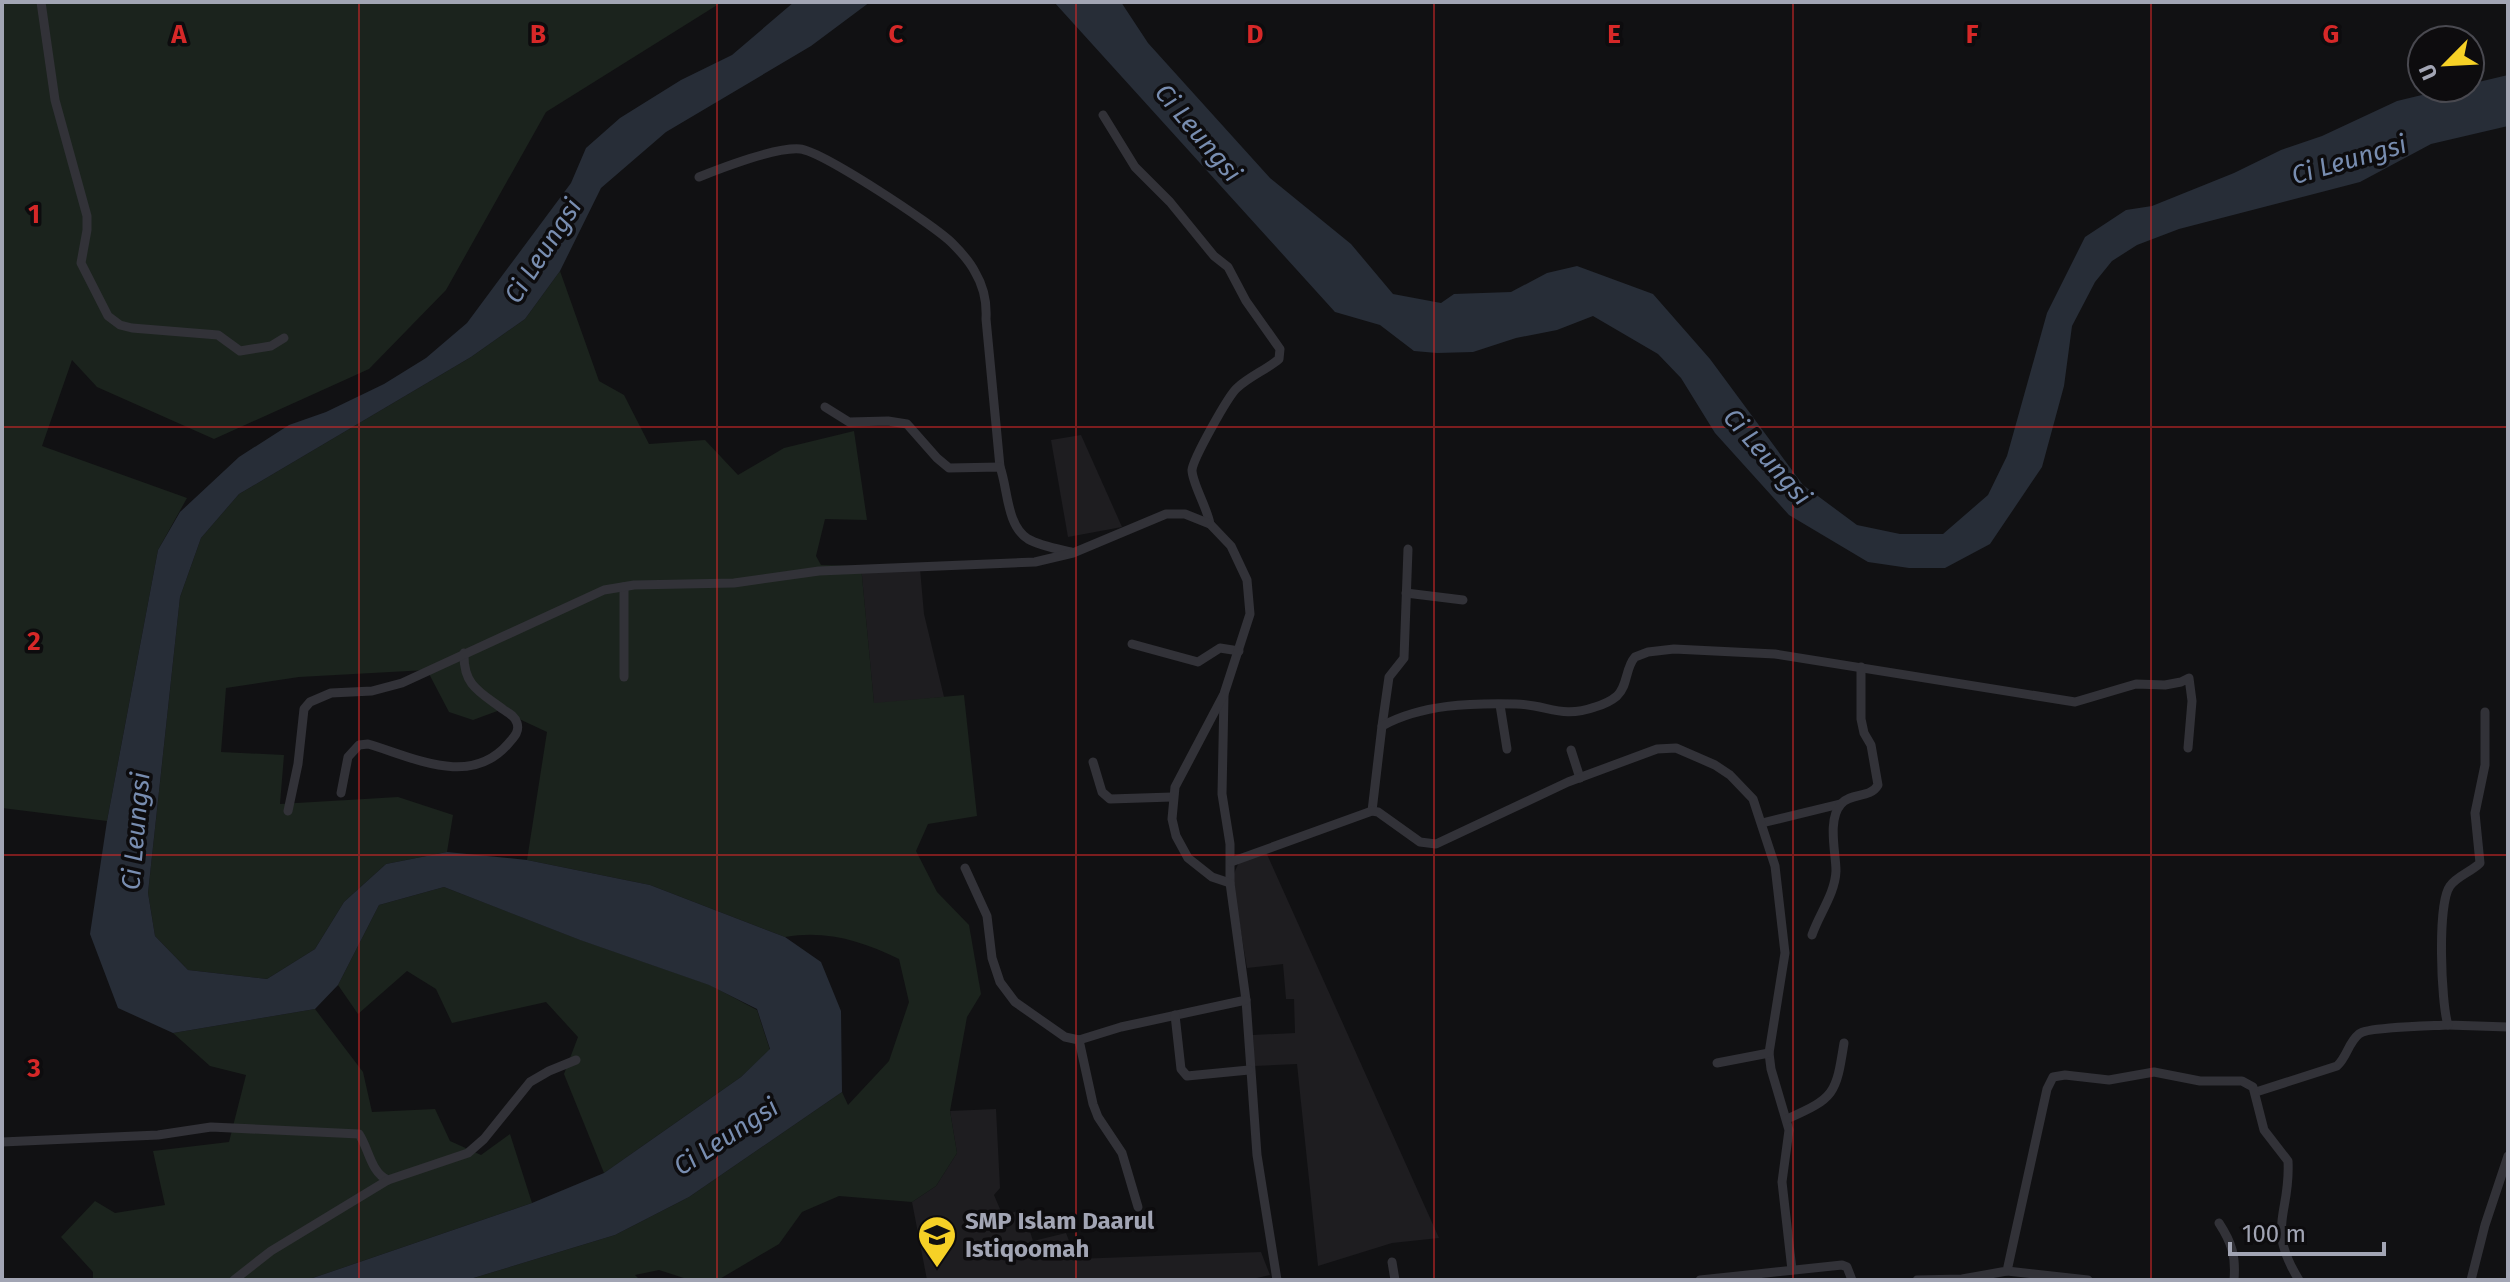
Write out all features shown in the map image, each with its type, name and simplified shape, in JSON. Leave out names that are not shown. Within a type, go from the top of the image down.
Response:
[{"type":"street","points":[[41,2],[55,100],[87,216],[81,263],[108,316],[120,325],[132,328],[218,335],[240,351],[271,346],[284,338]]},
{"type":"street","points":[[1103,115],[1135,167],[1170,202],[1214,256],[1228,267],[1251,310],[1280,349],[1279,359],[1252,375],[1228,397],[1196,458],[1192,475],[1207,507],[1210,524]]},
{"type":"street","points":[[699,177],[724,166],[789,149],[811,151],[951,242],[975,271],[987,305],[1000,467],[1013,519],[1021,533],[1031,541],[1073,553]]},
{"type":"street","points":[[825,407],[849,422],[907,424],[949,468],[1000,467]]},
{"type":"street","points":[[288,811],[298,764],[304,709],[310,702],[331,693],[359,693],[386,688],[416,677],[604,590],[708,585],[819,571],[1035,562],[1073,553],[1166,514],[1185,514],[1210,524],[1231,546],[1247,580],[1250,614],[1239,651],[1224,694],[1172,797],[1172,819],[1181,848],[1188,858],[1212,877],[1230,883]]},
{"type":"street","points":[[1372,811],[1389,677],[1404,658],[1408,549]]},
{"type":"street","points":[[624,587],[624,677]]},
{"type":"street","points":[[1406,593],[1463,600]]},
{"type":"street","points":[[1132,644],[1198,662],[1220,648],[1239,651]]},
{"type":"street","points":[[1382,726],[1408,715],[1454,705],[1535,705],[1572,714],[1599,706],[1619,694],[1635,657],[1663,649],[1763,653],[2075,702],[2136,684],[2159,685],[2189,678],[2192,701],[2188,748]]},
{"type":"street","points":[[341,793],[348,757],[359,745],[368,744],[423,763],[451,766],[474,765],[499,754],[517,733],[516,720],[470,683],[464,672],[464,653]]},
{"type":"street","points":[[1762,823],[1840,804],[1871,793],[1878,785],[1871,745],[1861,719],[1861,667]]},
{"type":"street","points":[[1224,694],[1222,794],[1231,862],[1230,883],[1246,1000],[1257,1155],[1277,1280]]},
{"type":"street","points":[[1500,705],[1507,749]]},
{"type":"street","points":[[2448,1025],[2442,965],[2444,903],[2452,883],[2480,863],[2475,813],[2485,765],[2485,712]]},
{"type":"street","points":[[1372,811],[1420,842],[1430,845],[1580,778],[1657,749],[1676,748],[1701,757],[1730,775],[1753,799],[1775,866],[1785,953],[1769,1053],[1787,1119],[1788,1151],[1782,1182],[1792,1270]]},
{"type":"street","points":[[1571,750],[1580,778]]},
{"type":"street","points":[[1093,762],[1102,792],[1110,799],[1172,797]]},
{"type":"street","points":[[1812,935],[1836,875],[1834,822],[1840,804]]},
{"type":"street","points":[[1231,862],[1372,811]]},
{"type":"street","points":[[965,868],[985,908],[996,974],[1005,990],[1041,1022],[1065,1037],[1079,1040],[1246,1000]]},
{"type":"street","points":[[1175,1015],[1183,1073],[1192,1077],[1249,1070]]},
{"type":"street","points":[[2256,1092],[2337,1066],[2345,1059],[2355,1038],[2367,1030],[2448,1025],[2508,1027]]},
{"type":"street","points":[[1079,1040],[1093,1104],[1122,1153],[1138,1207]]},
{"type":"street","points":[[1787,1119],[1818,1106],[1832,1092],[1837,1084],[1844,1043]]},
{"type":"street","points":[[1717,1063],[1769,1053]]},
{"type":"street","points":[[234,1280],[271,1251],[388,1180],[468,1153],[484,1139],[530,1082],[576,1060]]},
{"type":"street","points":[[2007,1271],[2032,1150],[2047,1089],[2053,1077],[2065,1075],[2109,1080],[2154,1072],[2200,1081],[2242,1081],[2253,1087],[2264,1130],[2288,1161],[2280,1228],[2281,1246],[2299,1280]]},
{"type":"street","points":[[2,1142],[158,1135],[231,1127],[359,1134],[380,1177],[388,1180]]},
{"type":"street","points":[[2471,1280],[2508,1156]]},
{"type":"street","points":[[2219,1223],[2234,1251],[2234,1280]]},
{"type":"street","points":[[1392,1262],[1395,1280]]},
{"type":"street","points":[[1700,1280],[1765,1277],[1792,1270],[1842,1265],[1849,1269],[1852,1280]]},
{"type":"street","points":[[1917,1280],[1962,1280],[2007,1271],[2088,1280]]},
{"type":"shaded area","points":[[2,2],[722,2],[546,112],[446,290],[369,369],[214,439],[97,387],[72,360],[42,446],[187,498],[158,550],[107,821],[2,808]]},
{"type":"shaded area","points":[[560,271],[599,381],[624,395],[649,444],[705,440],[738,475],[784,448],[854,431],[867,520],[825,519],[816,556],[821,565],[861,566],[874,703],[964,695],[977,816],[928,824],[916,851],[937,892],[969,925],[981,994],[967,1017],[950,1111],[957,1153],[936,1186],[912,1202],[839,1196],[802,1212],[779,1244],[718,1280],[690,1280],[659,1270],[635,1275],[640,1280],[467,1280],[615,1235],[689,1197],[842,1092],[848,1105],[889,1061],[909,1002],[899,959],[871,947],[830,936],[785,937],[650,885],[527,860],[547,732],[500,710],[473,720],[449,712],[427,670],[299,677],[226,688],[221,752],[284,755],[280,804],[398,797],[453,815],[447,852],[386,864],[344,902],[315,949],[267,979],[188,970],[155,936],[148,893],[180,597],[201,538],[239,494],[471,357],[525,319]]},
{"type":"shaded area","points":[[1081,435],[1122,527],[1068,537],[1051,440]]},
{"type":"shaded area","points":[[861,566],[920,569],[924,614],[944,697],[874,704]]},
{"type":"shaded area","points":[[1266,852],[1439,1238],[1392,1243],[1318,1266],[1297,1064],[1254,1066],[1253,1035],[1295,1033],[1294,999],[1286,999],[1283,964],[1247,968],[1232,878],[1239,862]]},
{"type":"shaded area","points":[[444,887],[578,939],[710,985],[757,1010],[770,1050],[741,1077],[604,1173],[564,1074],[578,1037],[546,1002],[452,1023],[436,989],[407,971],[358,1014],[338,985],[379,905]]},
{"type":"shaded area","points":[[315,1009],[363,1072],[372,1112],[435,1109],[450,1141],[481,1155],[510,1134],[532,1203],[307,1280],[93,1280],[93,1272],[61,1237],[95,1201],[115,1213],[165,1205],[153,1151],[229,1142],[246,1075],[210,1066],[173,1033]]},
{"type":"shaded area","points":[[996,1109],[1000,1188],[994,1195],[1003,1216],[1023,1209],[1033,1241],[1066,1233],[1076,1259],[1261,1252],[1270,1275],[1248,1280],[927,1280],[912,1202],[936,1186],[957,1153],[950,1111]]},
{"type":"water","name":"Ci Leungsi","points":[[794,2],[870,2],[811,46],[666,132],[601,188],[560,271],[525,319],[471,357],[239,494],[201,538],[180,597],[148,893],[155,936],[188,970],[267,979],[315,949],[344,902],[386,864],[447,852],[527,860],[650,885],[785,937],[821,962],[841,1011],[842,1092],[689,1197],[615,1235],[467,1280],[307,1280],[532,1203],[604,1173],[741,1077],[770,1049],[757,1009],[709,985],[580,940],[444,887],[379,905],[338,985],[315,1009],[173,1033],[118,1008],[90,934],[107,821],[158,550],[180,512],[239,457],[289,425],[326,412],[384,384],[426,358],[467,323],[571,183],[586,148],[620,118],[681,80],[732,55]]},
{"type":"water","name":"Ci Leungsi","points":[[1054,2],[1121,2],[1148,43],[1270,178],[1351,244],[1393,294],[1441,303],[1454,294],[1511,292],[1547,273],[1577,266],[1653,294],[1710,359],[1803,485],[1857,525],[1900,534],[1943,534],[1988,495],[2007,456],[2047,313],[2085,237],[2126,210],[2152,206],[2281,150],[2322,136],[2397,101],[2406,99],[2406,104],[2486,104],[2486,80],[2508,75],[2508,126],[2431,144],[2360,182],[2179,229],[2137,245],[2112,261],[2095,282],[2072,326],[2064,386],[2042,467],[1990,544],[1945,568],[1909,568],[1868,562],[1789,515],[1715,433],[1681,378],[1658,354],[1593,316],[1557,330],[1516,338],[1473,352],[1437,353],[1414,351],[1380,325],[1335,312]]},
{"type":"place","name":"SMP Islam Daarul Istiqoomah","points":[[937,1269]]}]
